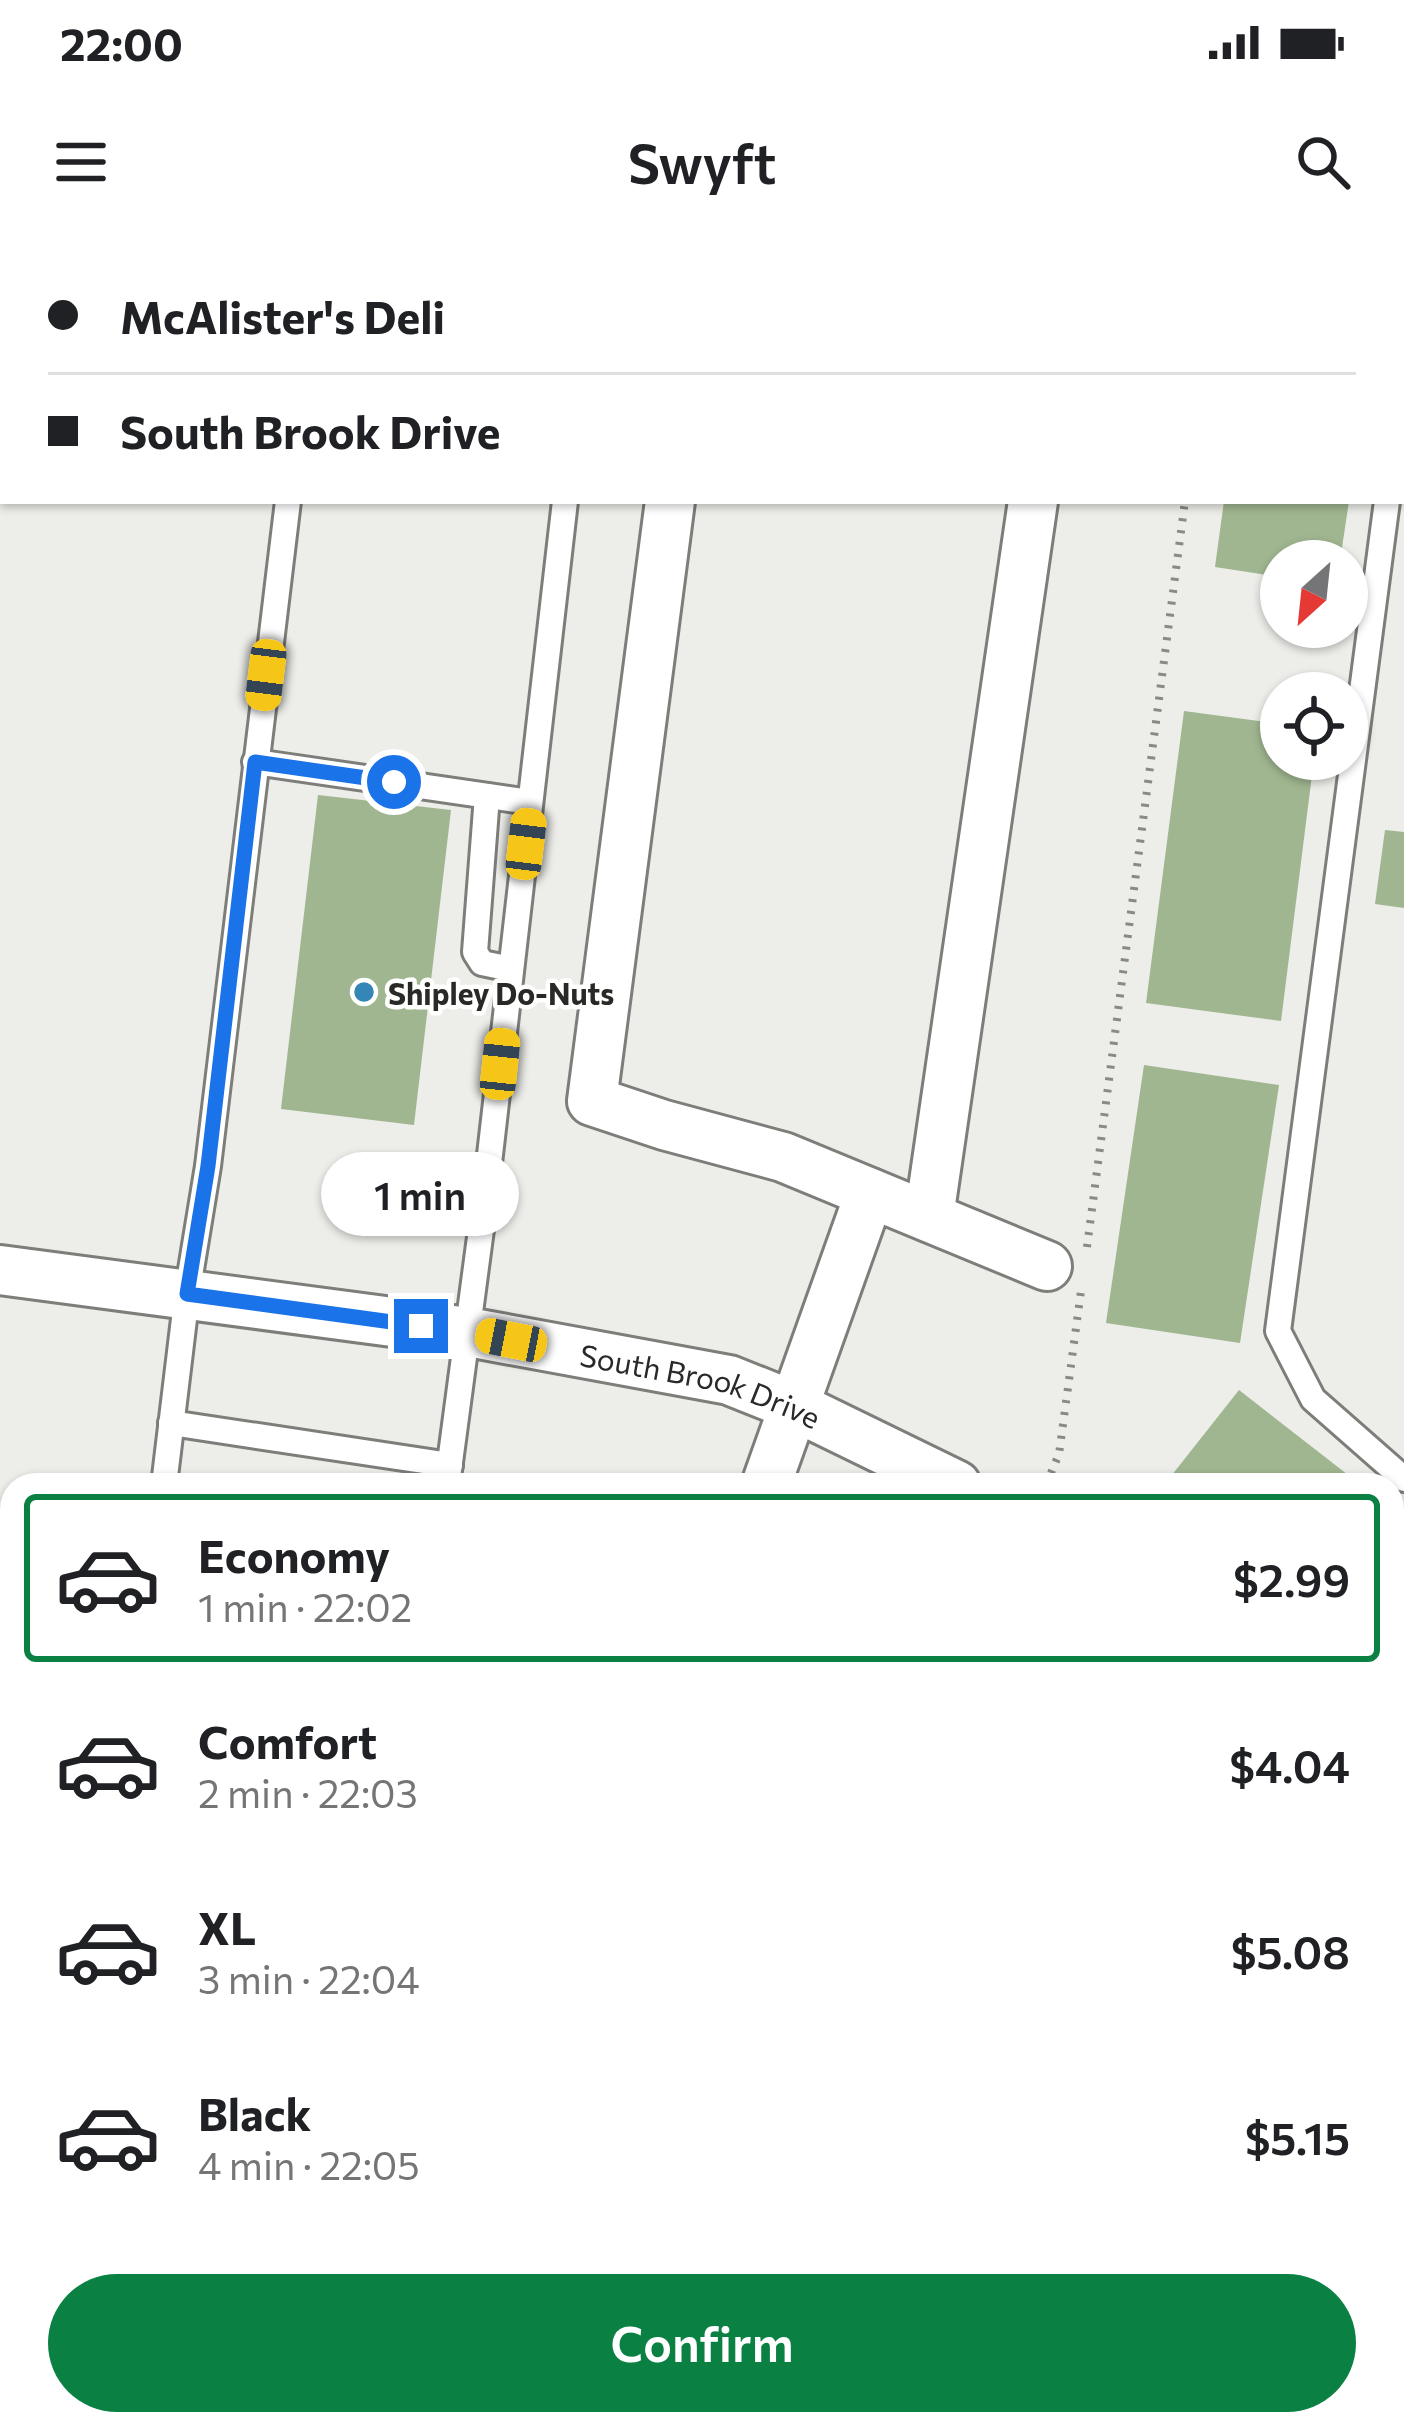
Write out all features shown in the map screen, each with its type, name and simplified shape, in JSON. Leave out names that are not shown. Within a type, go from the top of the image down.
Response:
[{"type":"street","points":[[670,504],[592,1101],[783,1157],[1070,1275]]},
{"type":"street","points":[[929,1217],[1033,504]]},
{"type":"street","points":[[770,1473],[870,1193]]},
{"type":"street","name":"South Brook Drive","points":[[0,1270],[468,1332],[729,1380],[931,1473]]},
{"type":"lane","points":[[165,1473],[208,1166],[288,504]]},
{"type":"lane","points":[[448,1473],[565,504]]},
{"type":"lane","points":[[1387,504],[1278,1331],[1313,1400],[1397,1473]]},
{"type":"lane","points":[[255,762],[530,802]]},
{"type":"lane","points":[[488,796],[475,952],[482,963],[511,969]]},
{"type":"lane","points":[[171,1423],[437,1473]]},
{"type":"path","points":[[1051,1473],[1059,1454],[1070,1275],[1185,504]]},
{"type":"building","points":[[1224,504],[1349,504],[1343,540],[1260,540],[1260,574],[1215,567]]},
{"type":"building","points":[[1184,711],[1260,721],[1260,780],[1311,780],[1281,1021],[1146,1003]]},
{"type":"building","points":[[318,795],[451,810],[414,1125],[281,1109]]},
{"type":"building","points":[[1385,830],[1404,832],[1404,908],[1375,904]]},
{"type":"building","points":[[1144,1065],[1279,1085],[1240,1343],[1106,1323]]},
{"type":"building","points":[[1239,1390],[1346,1473],[1173,1473]]},
{"type":"place","name":"Shipley Do-Nuts","points":[[364,992]]},
{"type":"route","points":[[394,782],[255,762],[208,1166],[187,1294],[421,1326]]}]
